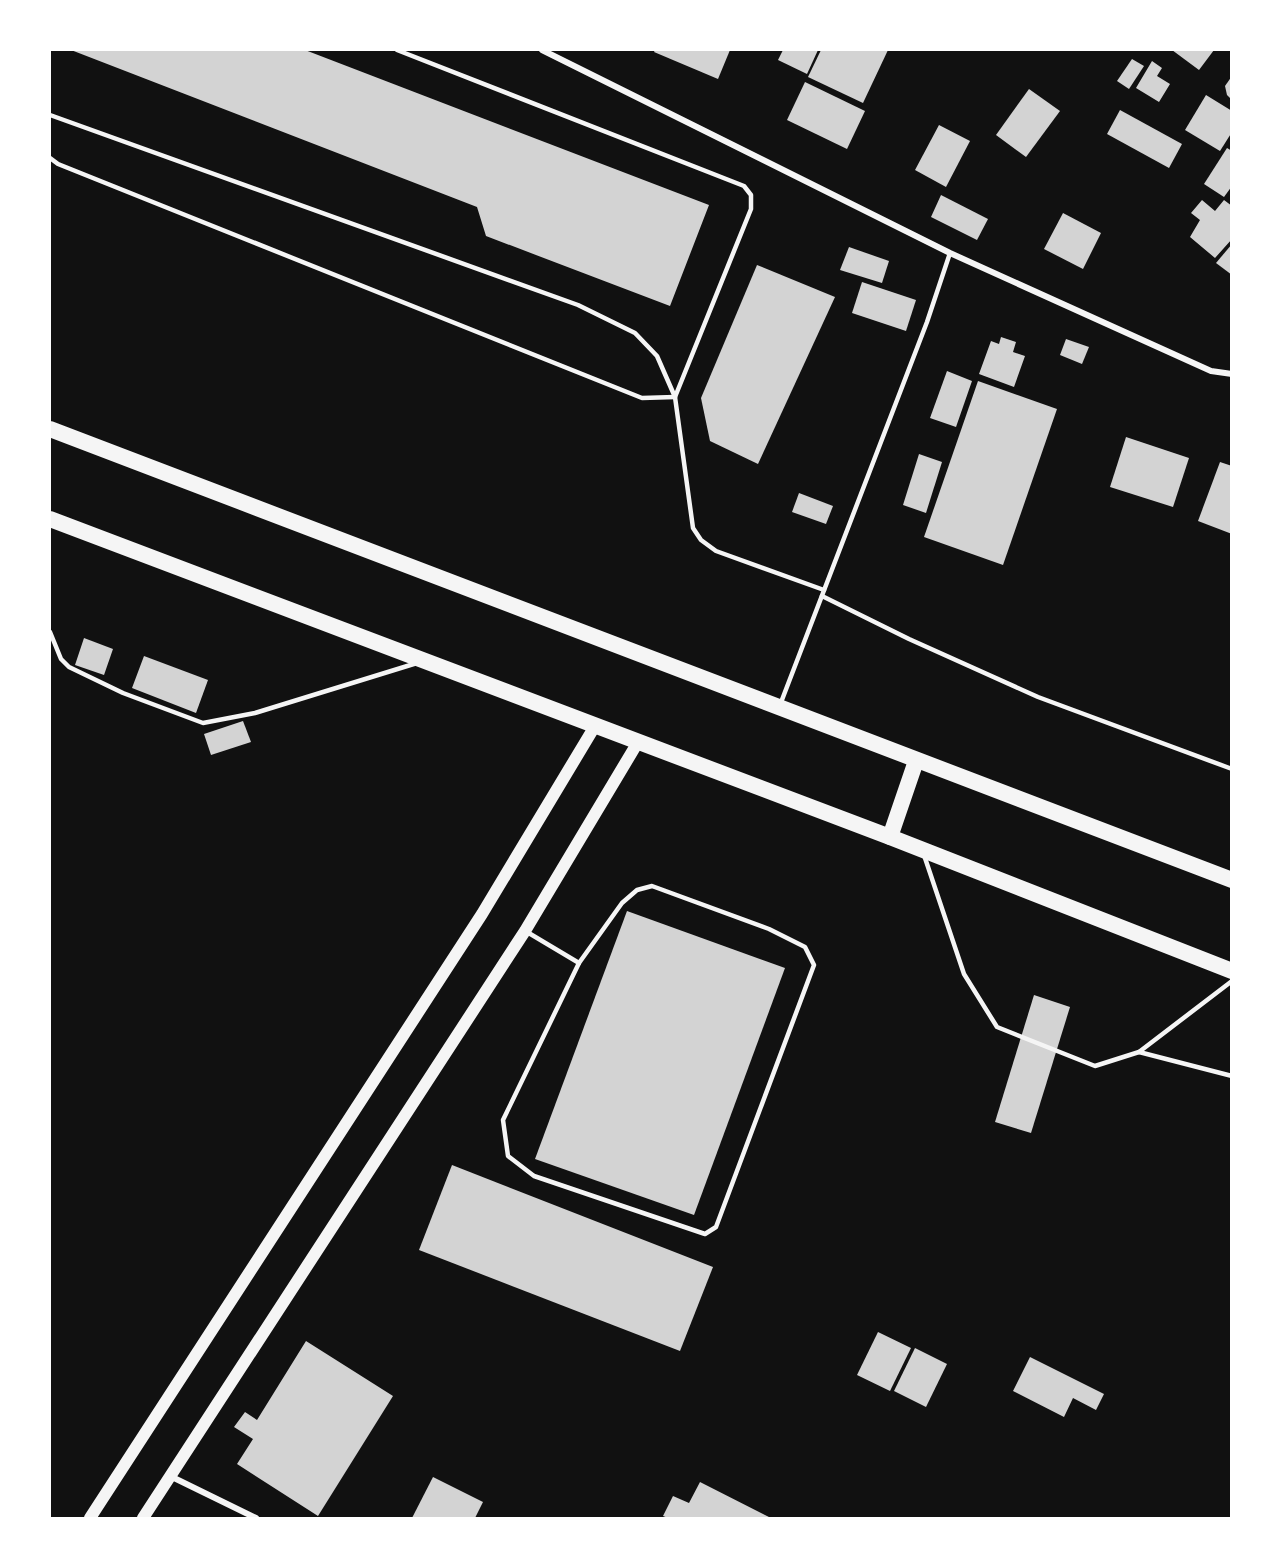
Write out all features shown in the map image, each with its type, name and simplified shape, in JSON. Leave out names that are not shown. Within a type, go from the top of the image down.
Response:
[{"type":"highway","points":[[50,429],[1232,880]]},
{"type":"highway","points":[[50,519],[890,837],[1232,970]]},
{"type":"highway","points":[[890,837],[916,761]]},
{"type":"main road","points":[[90,1518],[482,914],[595,726]]},
{"type":"main road","points":[[143,1518],[525,931],[638,742]]},
{"type":"street","points":[[542,50],[950,253],[1212,371],[1232,374]]},
{"type":"street","points":[[170,1476],[256,1518]]},
{"type":"lane","points":[[397,50],[744,186],[751,195],[751,209],[675,397]]},
{"type":"lane","points":[[50,115],[578,305],[635,333],[657,356],[675,397],[693,528],[701,540],[716,551],[824,590]]},
{"type":"lane","points":[[50,158],[58,164],[578,374],[642,398],[675,397]]},
{"type":"lane","points":[[779,708],[927,322],[950,253]]},
{"type":"lane","points":[[822,596],[909,639],[1038,697],[1232,770]]},
{"type":"lane","points":[[50,632],[61,659],[69,667],[123,693],[203,723],[255,713],[423,661]]},
{"type":"lane","points":[[922,851],[964,974],[997,1027],[1095,1066],[1139,1052],[1232,981]]},
{"type":"lane","points":[[652,886],[769,929],[805,947],[814,965],[716,1227],[705,1234],[534,1176],[508,1156],[503,1120],[579,963],[622,903],[637,890],[652,886]]},
{"type":"lane","points":[[525,931],[579,963]]},
{"type":"lane","points":[[1139,1052],[1232,1076]]},
{"type":"building","points":[[71,50],[305,50],[709,205],[670,306],[486,236],[477,207]]},
{"type":"building","points":[[655,50],[730,50],[718,79],[654,52]]},
{"type":"building","points":[[783,50],[818,50],[807,74],[778,60]]},
{"type":"building","points":[[821,50],[888,50],[863,103],[808,77]]},
{"type":"building","points":[[1172,50],[1214,50],[1199,70]]},
{"type":"building","points":[[1132,59],[1144,66],[1129,89],[1117,81]]},
{"type":"building","points":[[1152,61],[1162,68],[1157,76],[1170,84],[1159,102],[1136,88]]},
{"type":"building","points":[[1232,76],[1232,100],[1227,95],[1225,86]]},
{"type":"building","points":[[805,82],[865,111],[847,149],[787,120]]},
{"type":"building","points":[[1029,89],[1060,111],[1026,157],[996,135]]},
{"type":"building","points":[[1206,95],[1232,111],[1232,132],[1220,151],[1185,130]]},
{"type":"building","points":[[1120,110],[1182,144],[1169,168],[1107,134]]},
{"type":"building","points":[[939,125],[970,141],[946,187],[915,170]]},
{"type":"building","points":[[1227,148],[1232,151],[1232,186],[1224,197],[1204,184]]},
{"type":"building","points":[[941,195],[988,219],[977,240],[931,217]]},
{"type":"building","points":[[1202,200],[1215,211],[1224,200],[1232,206],[1232,239],[1215,258],[1190,237],[1200,220],[1191,213]]},
{"type":"building","points":[[1063,213],[1101,233],[1083,269],[1044,249]]},
{"type":"building","points":[[1232,244],[1232,275],[1216,263]]},
{"type":"building","points":[[849,247],[889,261],[882,283],[840,270]]},
{"type":"building","points":[[757,265],[835,297],[758,464],[710,441],[701,398]]},
{"type":"building","points":[[862,282],[916,300],[906,331],[852,313]]},
{"type":"building","points":[[1001,337],[1016,342],[1013,352],[1025,356],[1014,387],[979,374],[991,341],[999,344]]},
{"type":"building","points":[[1066,339],[1089,347],[1082,364],[1060,355]]},
{"type":"building","points":[[947,371],[972,381],[956,427],[930,418]]},
{"type":"building","points":[[978,381],[1057,409],[1003,565],[924,537]]},
{"type":"building","points":[[1126,437],[1189,458],[1173,507],[1110,487]]},
{"type":"building","points":[[919,454],[942,462],[926,513],[903,505]]},
{"type":"building","points":[[1220,462],[1232,466],[1232,534],[1198,521]]},
{"type":"building","points":[[799,493],[833,506],[826,524],[792,512]]},
{"type":"building","points":[[84,638],[113,649],[104,675],[75,665]]},
{"type":"building","points":[[144,656],[208,680],[196,713],[132,688]]},
{"type":"building","points":[[243,721],[251,742],[211,755],[204,734]]},
{"type":"building","points":[[627,911],[785,968],[694,1215],[535,1159]]},
{"type":"building","points":[[1034,995],[1070,1007],[1031,1133],[995,1122]]},
{"type":"building","points":[[452,1165],[713,1267],[680,1351],[419,1250]]},
{"type":"building","points":[[878,1332],[911,1348],[890,1391],[857,1375]]},
{"type":"building","points":[[306,1341],[393,1396],[318,1516],[237,1464],[253,1439],[234,1427],[245,1412],[257,1420]]},
{"type":"building","points":[[915,1348],[947,1364],[926,1407],[894,1391]]},
{"type":"building","points":[[1030,1357],[1104,1394],[1096,1410],[1073,1398],[1064,1417],[1013,1391]]},
{"type":"building","points":[[433,1477],[483,1502],[475,1518],[412,1518]]},
{"type":"building","points":[[700,1482],[771,1518],[668,1518],[663,1516],[673,1496],[689,1503]]}]
